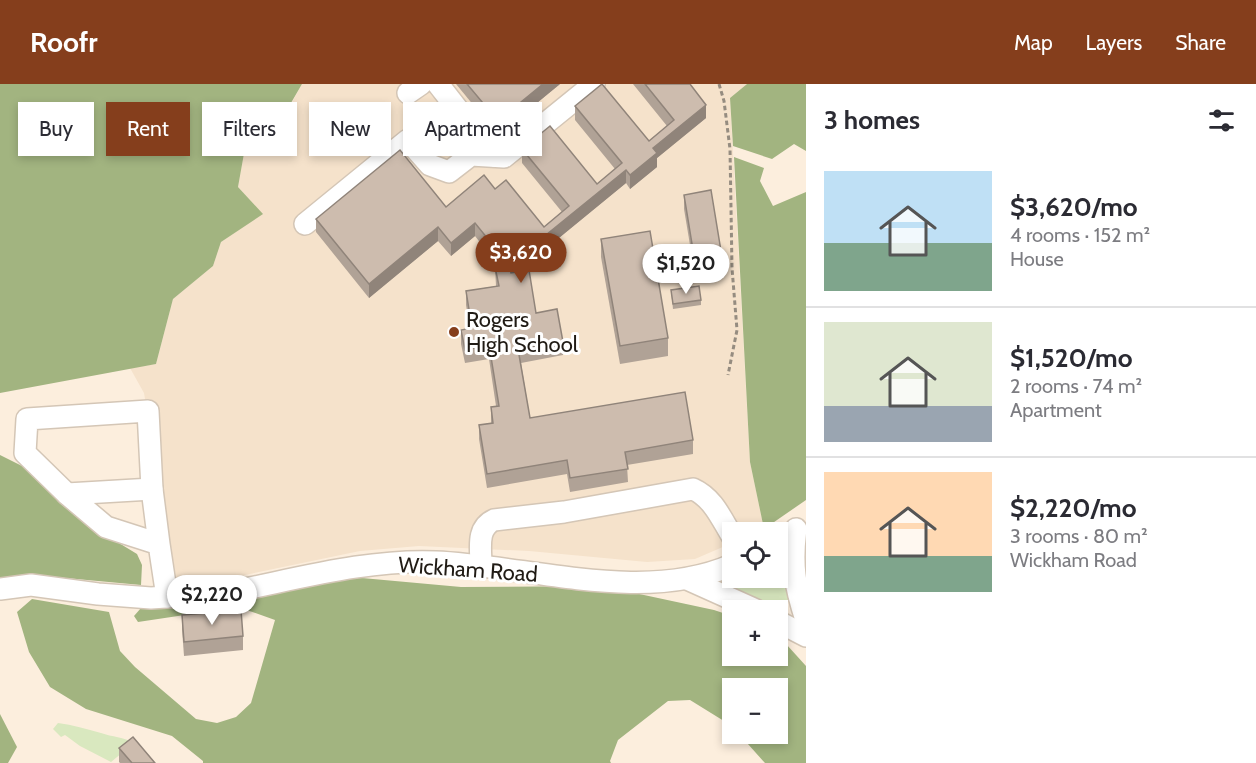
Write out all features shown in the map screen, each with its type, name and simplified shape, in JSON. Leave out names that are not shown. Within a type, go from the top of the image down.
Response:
[{"type":"street","points":[[438,84],[452,102]]},
{"type":"street","points":[[542,126],[594,84]]},
{"type":"street","points":[[305,224],[403,144]]},
{"type":"street","points":[[422,156],[430,165],[449,172],[470,156]]},
{"type":"street","points":[[494,156],[505,156]]},
{"type":"street","points":[[159,544],[106,527],[67,494],[25,453],[27,419],[148,411],[152,489],[167,597]]},
{"type":"street","points":[[67,494],[152,489]]},
{"type":"street","points":[[481,565],[482,531],[486,524],[494,520],[564,512],[693,489],[702,493],[711,502],[723,522]]},
{"type":"street","points":[[788,534],[801,526]]},
{"type":"street","points":[[801,526],[792,565],[799,600],[806,620]]},
{"type":"street","name":"Wickham Road","points":[[0,589],[31,585],[98,594],[167,597],[225,593],[385,563],[434,562],[481,565],[582,578],[647,583],[687,579],[722,568]]},
{"type":"street","points":[[687,579],[734,600]]},
{"type":"street","points":[[788,627],[806,636]]},
{"type":"path","points":[[719,84],[724,101],[730,149],[732,268],[737,330],[728,375]]},
{"type":"shaded area","name":"Rogers High School","points":[[302,84],[747,84],[730,98],[750,462],[763,522],[722,522],[722,547],[695,559],[647,562],[529,551],[419,546],[360,551],[235,577],[177,582],[144,393],[130,368],[156,364],[173,299],[213,266],[221,242],[262,214],[238,187],[244,156],[297,156],[297,102],[292,102]]},
{"type":"green space","points":[[0,84],[302,84],[292,102],[202,102],[202,156],[244,156],[238,187],[263,214],[221,242],[213,266],[173,299],[156,364],[0,393]]},
{"type":"green space","points":[[747,84],[806,84],[806,151],[794,144],[772,159],[733,146],[730,98]]},
{"type":"green space","points":[[734,157],[764,168],[760,181],[773,206],[806,192],[806,500],[774,522],[763,522],[750,462]]},
{"type":"green space","points":[[0,455],[36,473],[114,540],[137,554],[142,565],[141,585],[44,576],[0,578]]},
{"type":"green space","points":[[788,576],[791,596],[788,600],[751,600],[732,588],[788,588]]},
{"type":"green space","points":[[351,577],[461,587],[602,586],[714,610],[722,613],[722,666],[788,666],[788,646],[806,666],[806,763],[765,763],[748,744],[788,744],[788,678],[722,678],[722,720],[690,700],[668,701],[618,740],[611,763],[203,763],[172,736],[86,709],[50,687],[29,652],[17,612],[32,599],[109,612],[120,651],[135,667],[196,719],[217,723],[236,717],[251,703],[275,620],[238,607],[138,622],[134,616],[141,608],[258,596]]},
{"type":"green space","points":[[0,714],[17,747],[8,763],[0,763]]},
{"type":"green space","points":[[58,723],[134,743],[111,762],[80,746],[65,735],[61,737],[53,729]]},
{"type":"building","points":[[467,84],[543,84],[521,102],[482,102]]},
{"type":"building","points":[[602,84],[649,141],[674,120],[645,84],[690,84],[706,105],[653,148],[657,153],[630,175],[626,170],[509,265],[475,223],[451,243],[438,227],[369,284],[316,219],[400,150],[446,207],[484,175],[495,189],[506,180],[544,227],[569,206],[528,156],[542,156],[542,133],[550,126],[597,184],[622,163],[575,106]]},
{"type":"building","points":[[711,190],[721,251],[694,256],[684,195]]},
{"type":"building","points":[[650,231],[668,338],[620,346],[601,239]]},
{"type":"building","name":"Rogers High School","points":[[509,265],[511,273],[529,270],[536,313],[557,309],[563,342],[518,349],[530,418],[685,392],[693,440],[625,452],[628,469],[570,478],[567,460],[487,474],[479,425],[493,423],[491,407],[499,406],[489,345],[465,350],[461,330],[472,328],[466,291],[499,286],[495,267]]},
{"type":"building","points":[[699,286],[701,300],[673,304],[671,290]]},
{"type":"building","points":[[241,610],[243,636],[184,642],[182,615]]},
{"type":"building","points":[[133,737],[155,763],[132,763],[119,748]]},
{"type":"place","name":"Rogers High School","points":[[454,332]]}]
